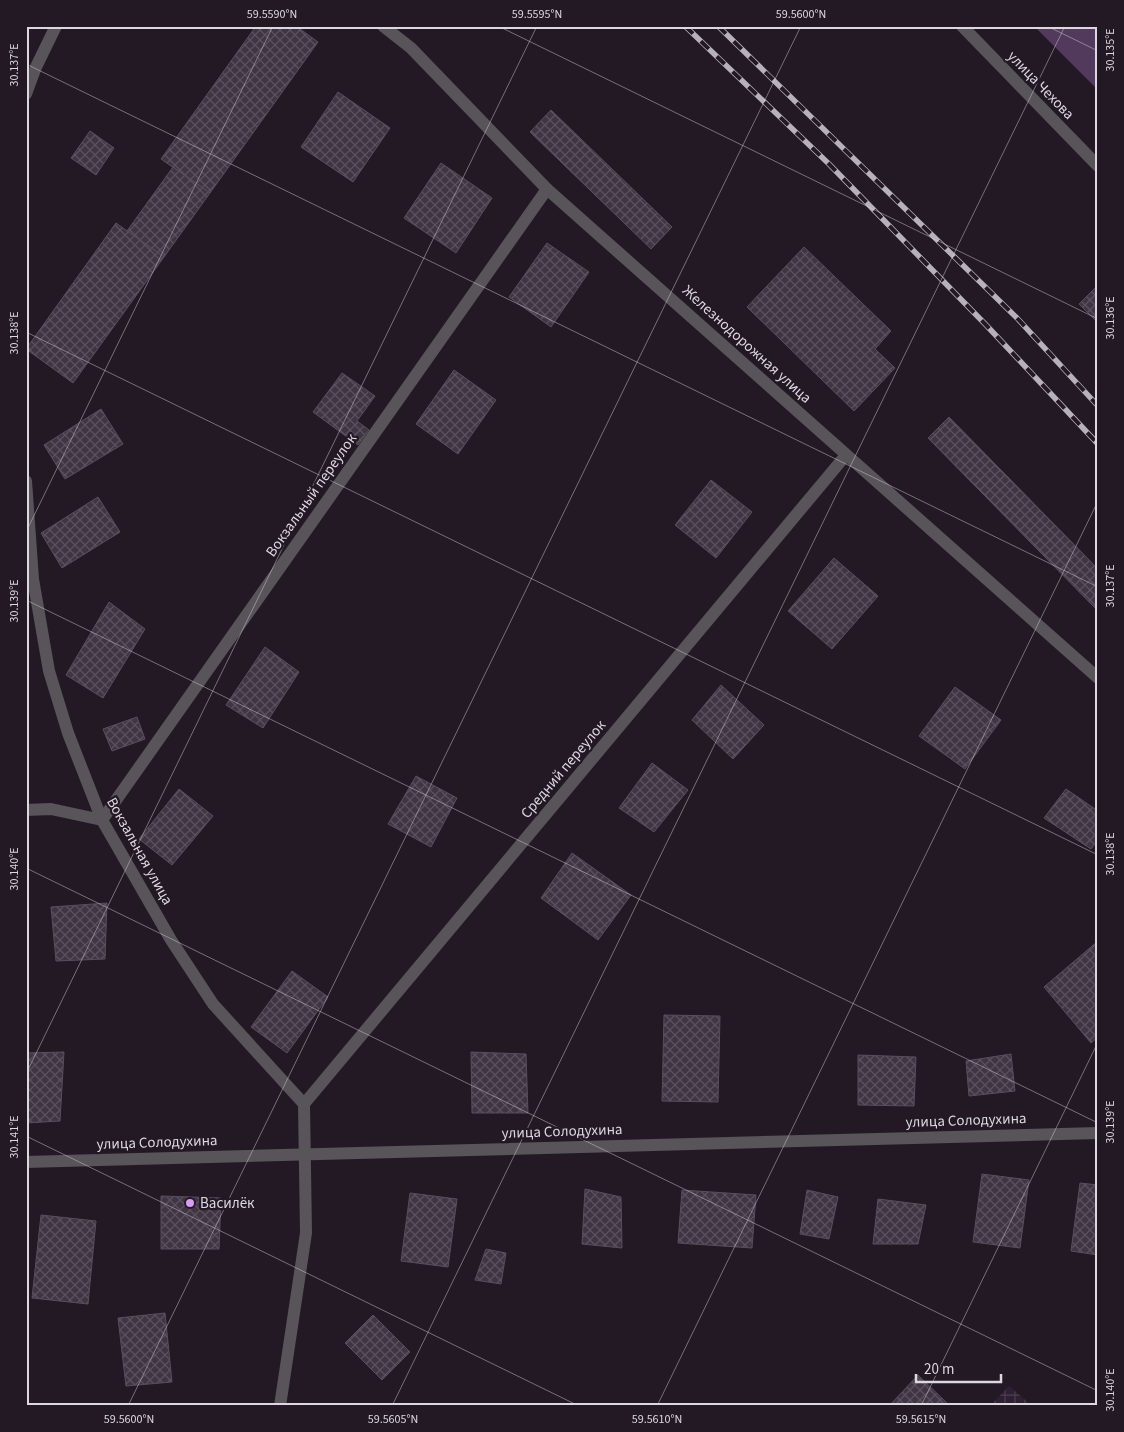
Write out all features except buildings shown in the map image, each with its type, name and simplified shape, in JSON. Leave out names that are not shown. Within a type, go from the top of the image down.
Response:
[{"type":"street","points":[[26,94],[36,67],[56,26]]},
{"type":"street","name":"Железнодорожная улица","points":[[383,26],[411,48],[547,189],[1098,678]]},
{"type":"street","name":"улица Чехова","points":[[962,26],[1098,166]]},
{"type":"street","name":"Вокзальный переулок","points":[[102,820],[547,189]]},
{"type":"street","name":"Средний переулок","points":[[304,1104],[846,455]]},
{"type":"street","name":"Вокзальная улица","points":[[26,481],[34,579],[49,671],[68,733],[102,820],[171,940],[213,1004],[304,1104]]},
{"type":"street","points":[[26,810],[51,810],[102,820]]},
{"type":"street","points":[[280,1406],[306,1232],[304,1104]]},
{"type":"street","name":"улица Солодухина","points":[[26,1162],[1098,1133]]},
{"type":"shaded area","points":[[1034,26],[1098,26],[1098,90]]},
{"type":"shaded area","points":[[1009,1386],[1032,1406],[990,1406]]},
{"type":"railway","points":[[685,26],[829,164],[987,326],[1098,444]]},
{"type":"railway","points":[[718,26],[1017,318],[1098,406]]},
{"type":"place","name":"Василёк","points":[[190,1203]]}]
